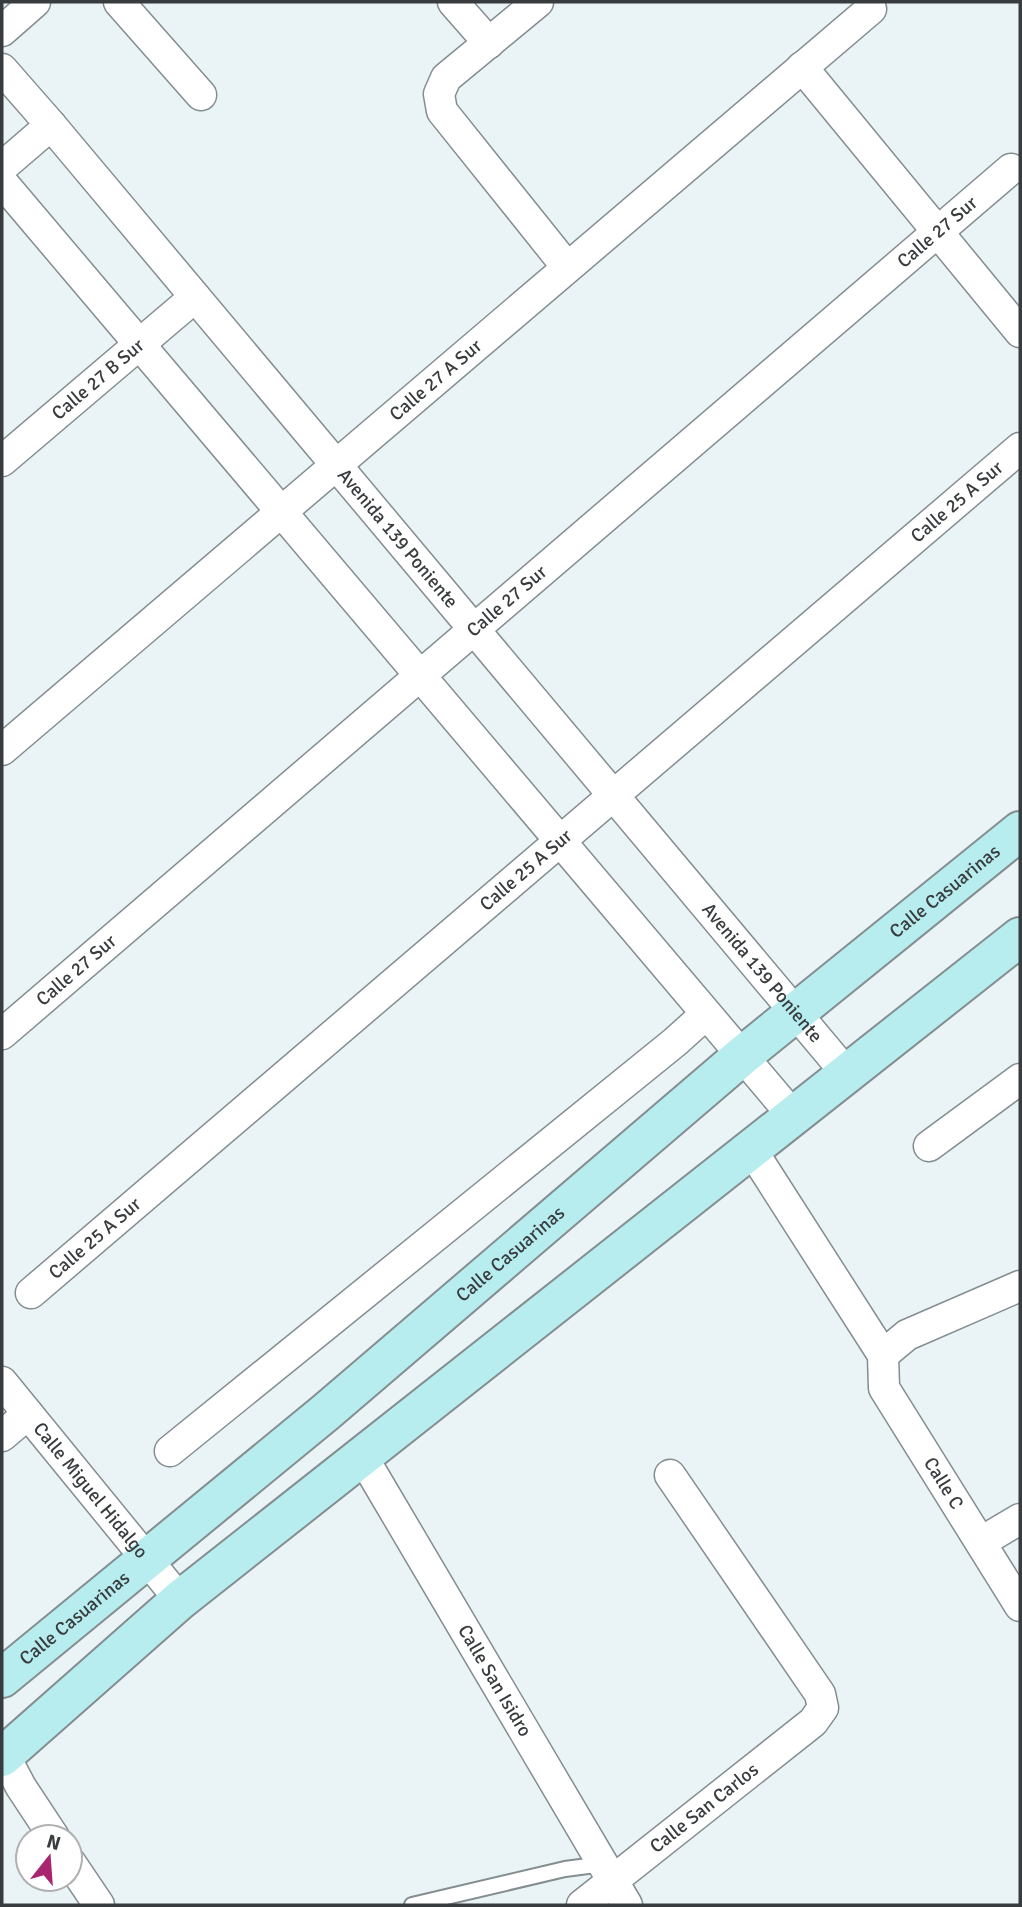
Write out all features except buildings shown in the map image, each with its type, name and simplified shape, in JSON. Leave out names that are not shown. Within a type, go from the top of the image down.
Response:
[{"type":"main road","name":"Calle Casuarinas","points":[[2,1678],[326,1412],[742,1056],[1020,831]]},
{"type":"main road","points":[[3,1756],[180,1600],[1020,937]]},
{"type":"street","points":[[2,31],[35,2]]},
{"type":"street","points":[[119,2],[201,94]]},
{"type":"street","points":[[453,2],[489,43]]},
{"type":"street","points":[[538,2],[446,78],[439,94],[442,111],[567,267]]},
{"type":"street","name":"Calle 27 A Sur","points":[[2,750],[871,9]]},
{"type":"street","points":[[802,67],[1020,332]]},
{"type":"street","name":"Avenida 139 Poniente","points":[[2,69],[847,1074]]},
{"type":"street","points":[[2,167],[51,125]]},
{"type":"street","name":"Calle 27 Sur","points":[[2,1034],[1011,169]]},
{"type":"street","points":[[2,182],[794,1117]]},
{"type":"street","name":"Calle 27 B Sur","points":[[2,461],[195,297]]},
{"type":"street","name":"Calle 25 A Sur","points":[[31,1293],[1020,448]]},
{"type":"street","points":[[170,1451],[675,1042],[706,1014]]},
{"type":"street","points":[[929,1146],[1020,1079]]},
{"type":"street","points":[[751,1149],[883,1355],[907,1335],[1020,1286]]},
{"type":"street","name":"Calle C","points":[[883,1355],[884,1388],[1020,1606]]},
{"type":"street","name":"Calle Miguel Hidalgo","points":[[2,1382],[180,1600]]},
{"type":"street","points":[[2,1436],[28,1414]]},
{"type":"street","name":"Calle San Isidro","points":[[362,1456],[614,1883]]},
{"type":"street","name":"Calle San Carlos","points":[[582,1905],[614,1883],[813,1722],[823,1708],[820,1694],[670,1475]]},
{"type":"street","points":[[981,1542],[1020,1520]]},
{"type":"street","points":[[3,1756],[45,1823]]},
{"type":"street","points":[[84,1883],[99,1905]]},
{"type":"lane","points":[[412,1905],[565,1869],[614,1883]]}]
